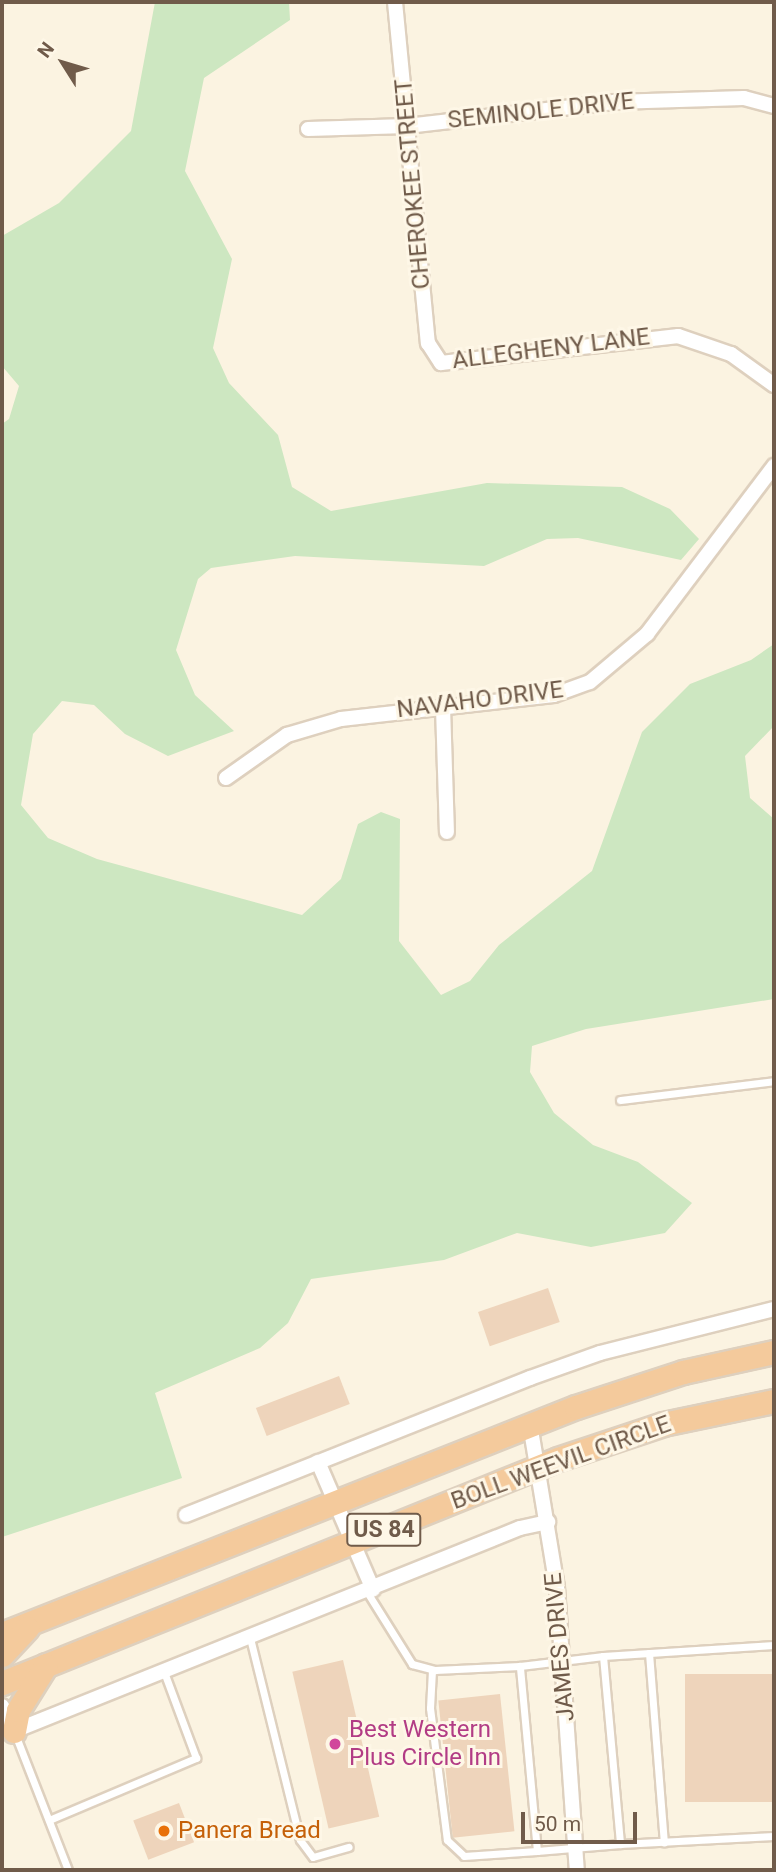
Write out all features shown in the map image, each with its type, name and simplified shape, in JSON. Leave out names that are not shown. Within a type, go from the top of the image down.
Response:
[{"type":"highway","name":"BOLL WEEVIL CIRCLE","points":[[2,1634],[530,1424],[683,1372],[774,1352]]},
{"type":"highway","name":"BOLL WEEVIL CIRCLE","points":[[2,1683],[538,1468],[663,1424],[774,1401]]},
{"type":"highway","points":[[2,1655],[34,1621]]},
{"type":"highway","points":[[8,1725],[46,1665]]},
{"type":"street","name":"CHEROKEE STREET","points":[[395,2],[428,343],[440,363]]},
{"type":"street","name":"SEMINOLE DRIVE","points":[[308,129],[407,126],[627,102],[744,98],[774,106]]},
{"type":"street","name":"ALLEGHENY LANE","points":[[440,363],[678,336],[731,354],[774,385]]},
{"type":"street","name":"NAVAHO DRIVE","points":[[226,778],[287,735],[341,719],[554,695],[590,682],[622,661],[774,466]]},
{"type":"street","points":[[443,707],[447,832]]},
{"type":"street","points":[[186,1515],[600,1353],[774,1309]]},
{"type":"street","name":"JAMES DRIVE","points":[[530,1424],[548,1522],[562,1662],[577,1870]]},
{"type":"street","points":[[318,1462],[370,1591]]},
{"type":"street","points":[[2,1706],[8,1725],[164,1672],[370,1591],[520,1528],[548,1522]]},
{"type":"lane","points":[[620,1100],[774,1081]]},
{"type":"lane","points":[[370,1591],[412,1664],[432,1670],[520,1666],[603,1656],[774,1645]]},
{"type":"lane","points":[[250,1638],[300,1840],[313,1857],[349,1847]]},
{"type":"lane","points":[[649,1653],[664,1842]]},
{"type":"lane","points":[[603,1656],[620,1844]]},
{"type":"lane","points":[[520,1666],[537,1851]]},
{"type":"lane","points":[[432,1670],[430,1708],[447,1840],[464,1856],[774,1836]]},
{"type":"lane","points":[[49,1820],[195,1758],[164,1672]]},
{"type":"lane","points":[[8,1725],[68,1870]]},
{"type":"green space","points":[[155,2],[289,2],[290,20],[204,78],[185,171],[232,259],[213,348],[229,383],[278,435],[292,487],[331,511],[487,483],[622,487],[670,509],[699,539],[681,560],[578,538],[547,539],[484,566],[295,556],[211,568],[198,579],[176,650],[195,695],[234,731],[168,756],[125,734],[94,705],[62,701],[33,734],[21,805],[48,838],[97,859],[302,915],[341,879],[358,824],[381,812],[400,819],[399,941],[441,995],[470,981],[499,945],[592,871],[642,732],[690,684],[751,660],[774,644],[774,726],[745,756],[750,798],[774,819],[774,999],[586,1029],[532,1046],[530,1072],[554,1113],[593,1145],[638,1162],[692,1203],[665,1233],[591,1247],[517,1233],[444,1260],[311,1279],[288,1323],[260,1348],[155,1393],[182,1478],[2,1537],[2,424],[9,419],[19,386],[2,366],[2,236],[59,203],[131,131]]},
{"type":"building","points":[[548,1288],[560,1322],[490,1346],[478,1312]]},
{"type":"building","points":[[339,1376],[350,1404],[267,1436],[256,1408]]},
{"type":"building","name":"Best Western Plus Circle Inn","points":[[343,1660],[379,1817],[329,1829],[292,1672]]},
{"type":"building","points":[[685,1674],[774,1674],[774,1802],[685,1802]]},
{"type":"building","points":[[500,1694],[514,1831],[453,1838],[438,1700]]},
{"type":"building","name":"Panera Bread","points":[[179,1803],[194,1842],[148,1860],[133,1821]]},
{"type":"place","name":"Best Western Plus Circle Inn","points":[[335,1744]]},
{"type":"place","name":"Panera Bread","points":[[164,1831]]}]
